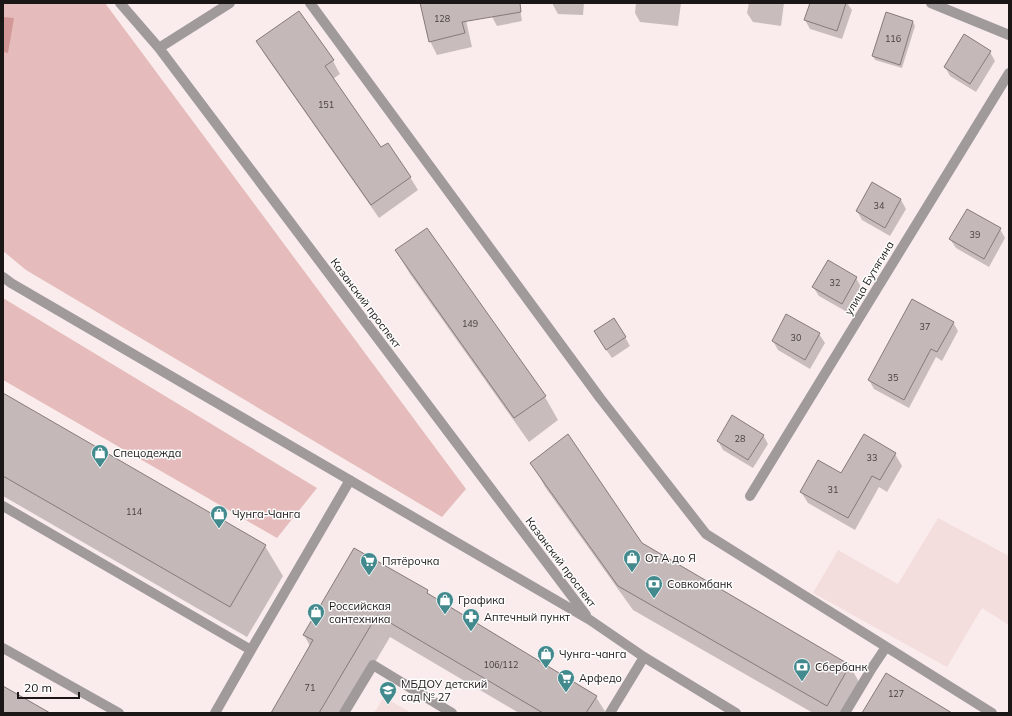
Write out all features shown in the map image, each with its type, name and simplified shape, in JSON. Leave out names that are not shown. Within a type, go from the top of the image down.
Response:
[{"type":"street","name":"Казанский проспект","points":[[120,3],[159,48],[590,620]]},
{"type":"street","points":[[159,48],[230,3]]},
{"type":"street","points":[[310,3],[600,398],[706,534],[992,713]]},
{"type":"street","points":[[932,3],[1009,35]]},
{"type":"street","name":"улица Бутягина","points":[[750,496],[1009,73]]},
{"type":"street","name":"Казанский проспект","points":[[3,277],[590,620],[644,657],[736,713]]},
{"type":"street","points":[[215,713],[350,480]]},
{"type":"street","points":[[3,506],[252,650]]},
{"type":"street","points":[[845,713],[886,647]]},
{"type":"street","points":[[3,648],[119,713]]},
{"type":"street","points":[[610,713],[644,657]]},
{"type":"street","points":[[344,713],[373,665],[452,713]]},
{"type":"shaded area","points":[[3,3],[105,3],[466,489],[442,517],[26,270],[3,251]]},
{"type":"shaded area","points":[[3,17],[14,18],[8,53],[3,52]]},
{"type":"shaded area","points":[[3,298],[317,488],[277,538],[3,380]]},
{"type":"shaded area","points":[[938,518],[1009,556],[1009,625],[982,608],[947,667],[813,593],[838,550],[898,584]]},
{"type":"shaded area","name":"МБДОУ детский сад № 27","points":[[384,697],[411,713],[374,713]]},
{"type":"building","points":[[420,3],[520,3],[521,12],[462,22],[465,33],[429,42]]},
{"type":"building","points":[[810,3],[846,3],[837,31],[804,20]]},
{"type":"building","points":[[299,11],[334,60],[325,66],[381,147],[388,143],[411,177],[371,205],[256,41]]},
{"type":"building","points":[[886,12],[913,21],[900,65],[872,56]]},
{"type":"building","points":[[964,34],[991,51],[970,84],[944,67]]},
{"type":"building","points":[[872,182],[901,199],[885,228],[856,211]]},
{"type":"building","points":[[967,209],[1001,228],[984,259],[949,239]]},
{"type":"building","points":[[427,228],[546,396],[514,418],[395,250]]},
{"type":"building","points":[[828,260],[857,277],[842,304],[812,287]]},
{"type":"building","points":[[912,299],[954,322],[937,352],[931,349],[904,400],[868,380]]},
{"type":"building","points":[[786,314],[820,333],[805,360],[772,341]]},
{"type":"building","points":[[614,318],[626,337],[606,350],[594,331]]},
{"type":"building","points":[[3,393],[266,545],[230,607],[3,476]]},
{"type":"building","points":[[732,415],[764,435],[748,460],[717,441]]},
{"type":"building","points":[[568,434],[642,543],[850,665],[827,706],[618,586],[530,463]]},
{"type":"building","points":[[864,434],[896,453],[880,480],[872,476],[848,518],[800,492],[818,460],[841,473]]},
{"type":"building","points":[[354,548],[428,590],[427,593],[597,696],[586,713],[543,713],[377,615],[319,713],[271,713],[313,640],[303,635]]},
{"type":"building","points":[[886,673],[952,713],[862,713]]},
{"type":"building","points":[[3,686],[50,713],[3,713]]},
{"type":"place","name":"Спецодежда","points":[[100,468]]},
{"type":"place","name":"Чунга-Чанга","points":[[219,529]]},
{"type":"place","name":"От А до Я","points":[[632,573]]},
{"type":"place","name":"Пятёрочка","points":[[369,576]]},
{"type":"place","name":"Совкомбанк","points":[[654,599]]},
{"type":"place","name":"Графика","points":[[445,615]]},
{"type":"place","name":"Российская сантехника","points":[[316,627]]},
{"type":"place","name":"Аптечный пункт","points":[[471,632]]},
{"type":"place","name":"Чунга-чанга","points":[[546,669]]},
{"type":"place","name":"Сбербанк","points":[[802,682]]},
{"type":"place","name":"Арфедо","points":[[566,693]]},
{"type":"place","name":"МБДОУ детский сад № 27","points":[[388,705]]}]
